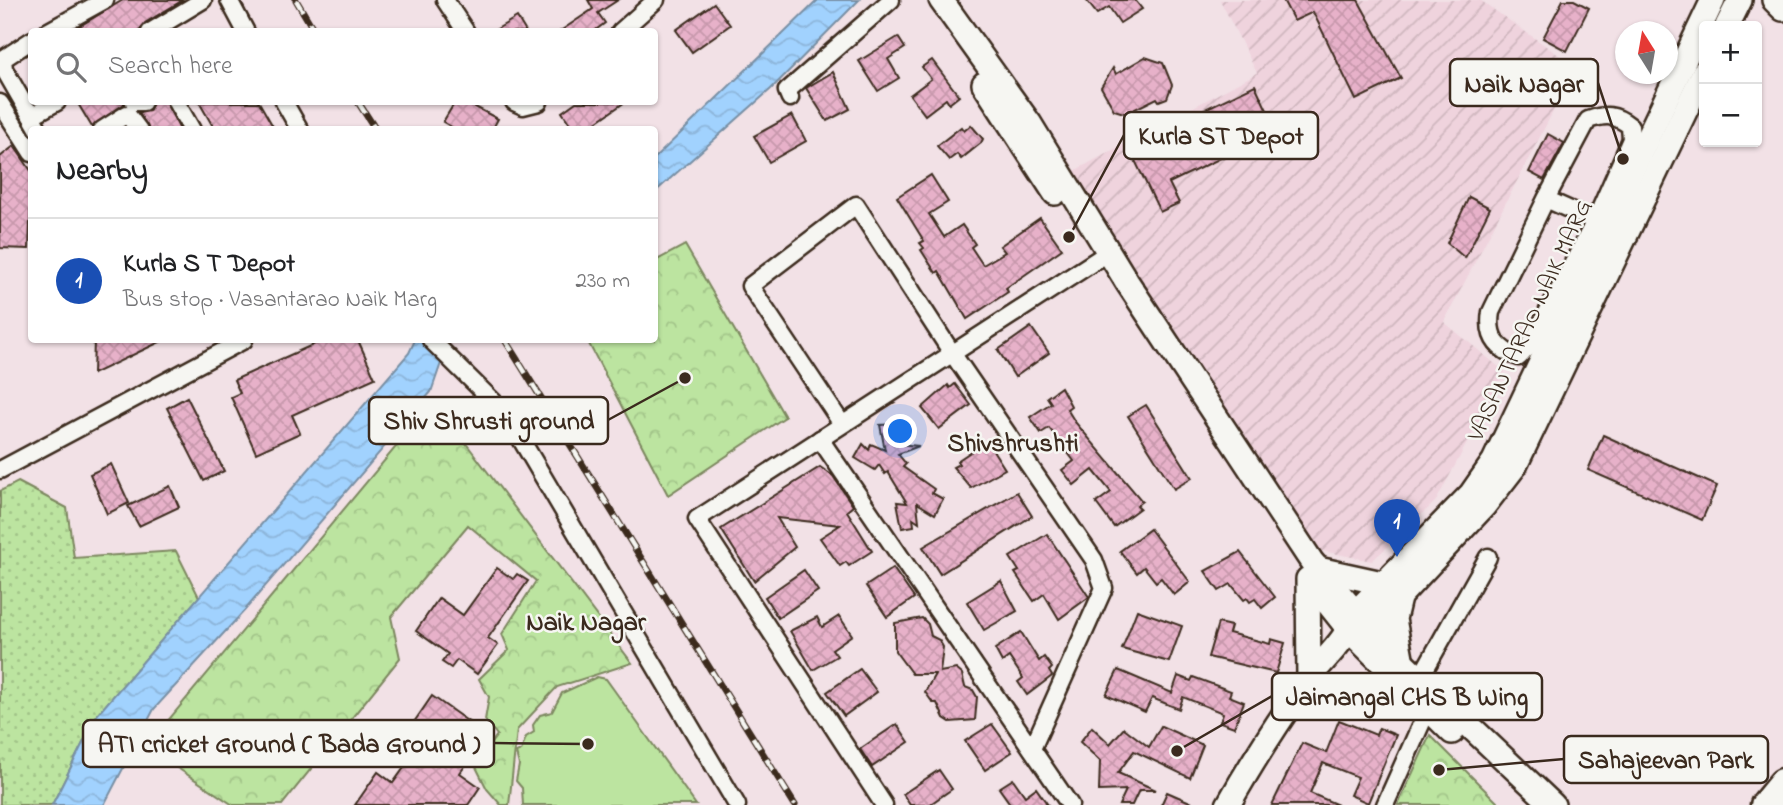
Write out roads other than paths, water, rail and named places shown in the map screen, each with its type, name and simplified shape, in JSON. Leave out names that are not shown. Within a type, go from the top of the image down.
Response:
[{"type":"highway","points":[[1765,805],[1783,783]]},
{"type":"street","points":[[54,28],[105,0]]},
{"type":"street","points":[[157,28],[203,0]]},
{"type":"street","points":[[229,0],[244,28]]},
{"type":"street","points":[[445,0],[463,28]]},
{"type":"street","points":[[790,98],[787,92],[891,0]]},
{"type":"street","points":[[928,0],[1103,256],[1313,574],[1530,805]]},
{"type":"street","points":[[941,0],[1030,124],[1103,256]]},
{"type":"street","points":[[1730,21],[1740,0]]},
{"type":"street","points":[[1774,0],[1783,9]]},
{"type":"street","points":[[624,28],[652,1]]},
{"type":"street","name":"VASANTARAO NAIK MARG","points":[[1228,805],[1259,751],[1309,679],[1358,624],[1478,500],[1515,466],[1523,425],[1672,112],[1711,16]]},
{"type":"street","points":[[28,43],[3,59],[5,69],[32,113]]},
{"type":"street","name":"VASANTARAO NAIK MARG","points":[[1672,112],[1699,78]]},
{"type":"street","points":[[3,113],[32,113],[50,105]]},
{"type":"street","points":[[178,105],[190,126]]},
{"type":"street","points":[[287,105],[298,126]]},
{"type":"street","points":[[3,113],[28,147]]},
{"type":"street","points":[[108,126],[127,114],[136,126]]},
{"type":"street","points":[[1606,115],[1619,117],[1630,127],[1631,139],[1600,223],[1530,345],[1520,357],[1497,345],[1488,328],[1491,312],[1546,199],[1588,120],[1606,115]]},
{"type":"street","name":"VASANTARAO NAIK MARG","points":[[1604,256],[1600,223],[1651,154]]},
{"type":"street","points":[[1546,199],[1600,223]]},
{"type":"street","points":[[842,424],[750,286],[856,205],[952,353],[1094,560],[1104,588],[1032,749]]},
{"type":"street","points":[[884,805],[696,519],[1103,256]]},
{"type":"street","points":[[0,470],[238,343]]},
{"type":"street","points":[[433,343],[506,414],[737,805]]},
{"type":"street","points":[[820,439],[1070,805]]},
{"type":"street","points":[[1385,805],[1427,695],[1489,557]]},
{"type":"street","points":[[1313,574],[1391,590],[1402,663]]},
{"type":"street","points":[[1309,679],[1313,574]]},
{"type":"street","points":[[1358,624],[1402,663],[1427,695],[1553,805]]},
{"type":"water","points":[[818,0],[859,0],[771,89],[658,189],[658,155]]},
{"type":"water","points":[[414,343],[448,343],[431,392],[245,610],[154,709],[104,805],[52,805],[97,715],[409,353]]},
{"type":"railway","points":[[296,0],[313,28]]},
{"type":"railway","points":[[360,105],[373,126]]},
{"type":"railway","points":[[507,343],[795,805]]},
{"type":"place","name":"Naik Nagar","points":[[1623,159]]},
{"type":"place","name":"Kurla ST Depot","points":[[1069,237]]},
{"type":"place","name":"Shiv Shrusti ground","points":[[685,378]]},
{"type":"place","name":"Kurla S T Depot","points":[[1397,557]]},
{"type":"place","name":"ATI cricket Ground ( Bada Ground )","points":[[588,744]]},
{"type":"place","name":"Jaimangal CHS B Wing","points":[[1177,751]]},
{"type":"place","name":"Sahajeevan Park","points":[[1439,770]]},
{"type":"district","name":"Shivshrushti","points":[[1013,445]]},
{"type":"district","name":"Naik Nagar","points":[[586,624]]}]
